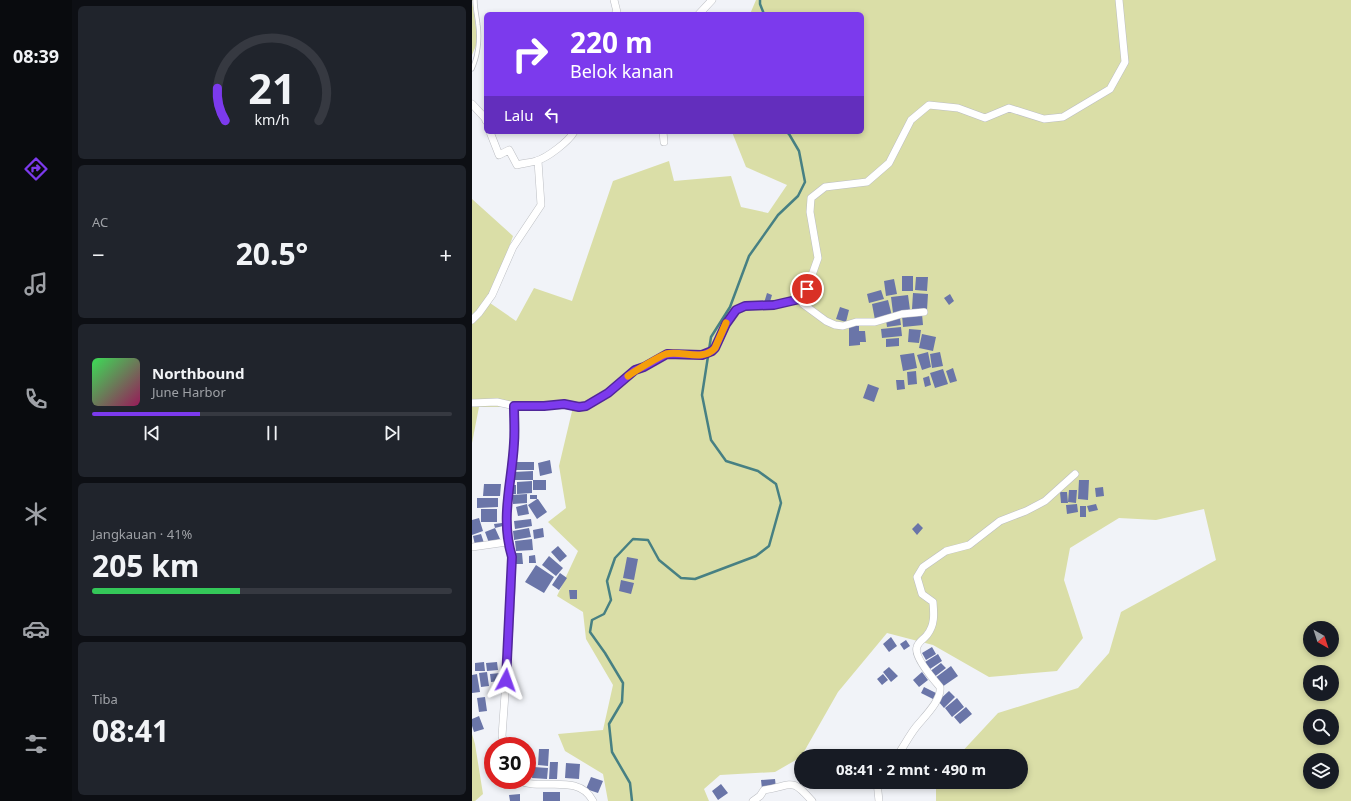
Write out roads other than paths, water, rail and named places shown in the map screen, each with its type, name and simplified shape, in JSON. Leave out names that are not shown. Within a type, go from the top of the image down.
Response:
[{"type":"street","points":[[614,0],[617,12]]},
{"type":"street","points":[[701,12],[712,0]]},
{"type":"street","points":[[472,403],[497,402],[514,406],[564,404],[579,407],[586,406],[608,393],[635,370],[644,367],[667,354],[702,355],[712,351],[715,348],[726,324],[736,310],[745,306],[774,305],[800,299],[807,289],[818,258],[810,212],[811,198],[825,187],[867,182],[889,163],[911,120],[929,105],[958,108],[985,118],[1009,108],[1044,119],[1063,117],[1110,89],[1125,62],[1119,0]]},
{"type":"street","points":[[472,104],[484,115]]},
{"type":"street","points":[[491,134],[499,155],[509,150],[517,165],[538,161],[557,149],[572,134]]},
{"type":"street","points":[[664,134],[664,142]]},
{"type":"street","points":[[472,320],[492,295],[513,247],[541,205],[538,161]]},
{"type":"street","points":[[800,299],[803,304],[826,321],[835,325],[875,322],[902,314],[924,312]]},
{"type":"street","points":[[502,737],[512,571],[512,557],[508,542],[506,511],[514,444],[514,406]]},
{"type":"street","points":[[902,749],[934,705],[940,691],[940,687],[924,668],[916,650],[917,646],[928,634],[935,618],[933,602],[922,594],[917,577],[923,567],[946,551],[970,545],[1000,521],[1045,500],[1075,474]]},
{"type":"street","points":[[472,547],[508,542]]},
{"type":"street","points":[[536,783],[574,786],[583,790],[593,801]]},
{"type":"street","points":[[753,801],[760,796],[764,790],[790,784],[796,785],[800,788],[812,801]]},
{"type":"street","points":[[878,789],[879,801]]},
{"type":"lane","points":[[472,69],[479,41],[475,0]]},
{"type":"waterway","points":[[760,0],[763,12]]},
{"type":"waterway","points":[[632,801],[630,783],[612,752],[609,724],[622,702],[623,683],[590,632],[592,620],[604,614],[611,600],[607,581],[615,558],[633,539],[648,540],[659,560],[681,578],[695,579],[756,556],[769,546],[781,503],[776,484],[758,471],[726,461],[711,440],[702,395],[711,337],[730,307],[749,256],[778,215],[798,196],[805,182],[799,151],[789,134]]}]
